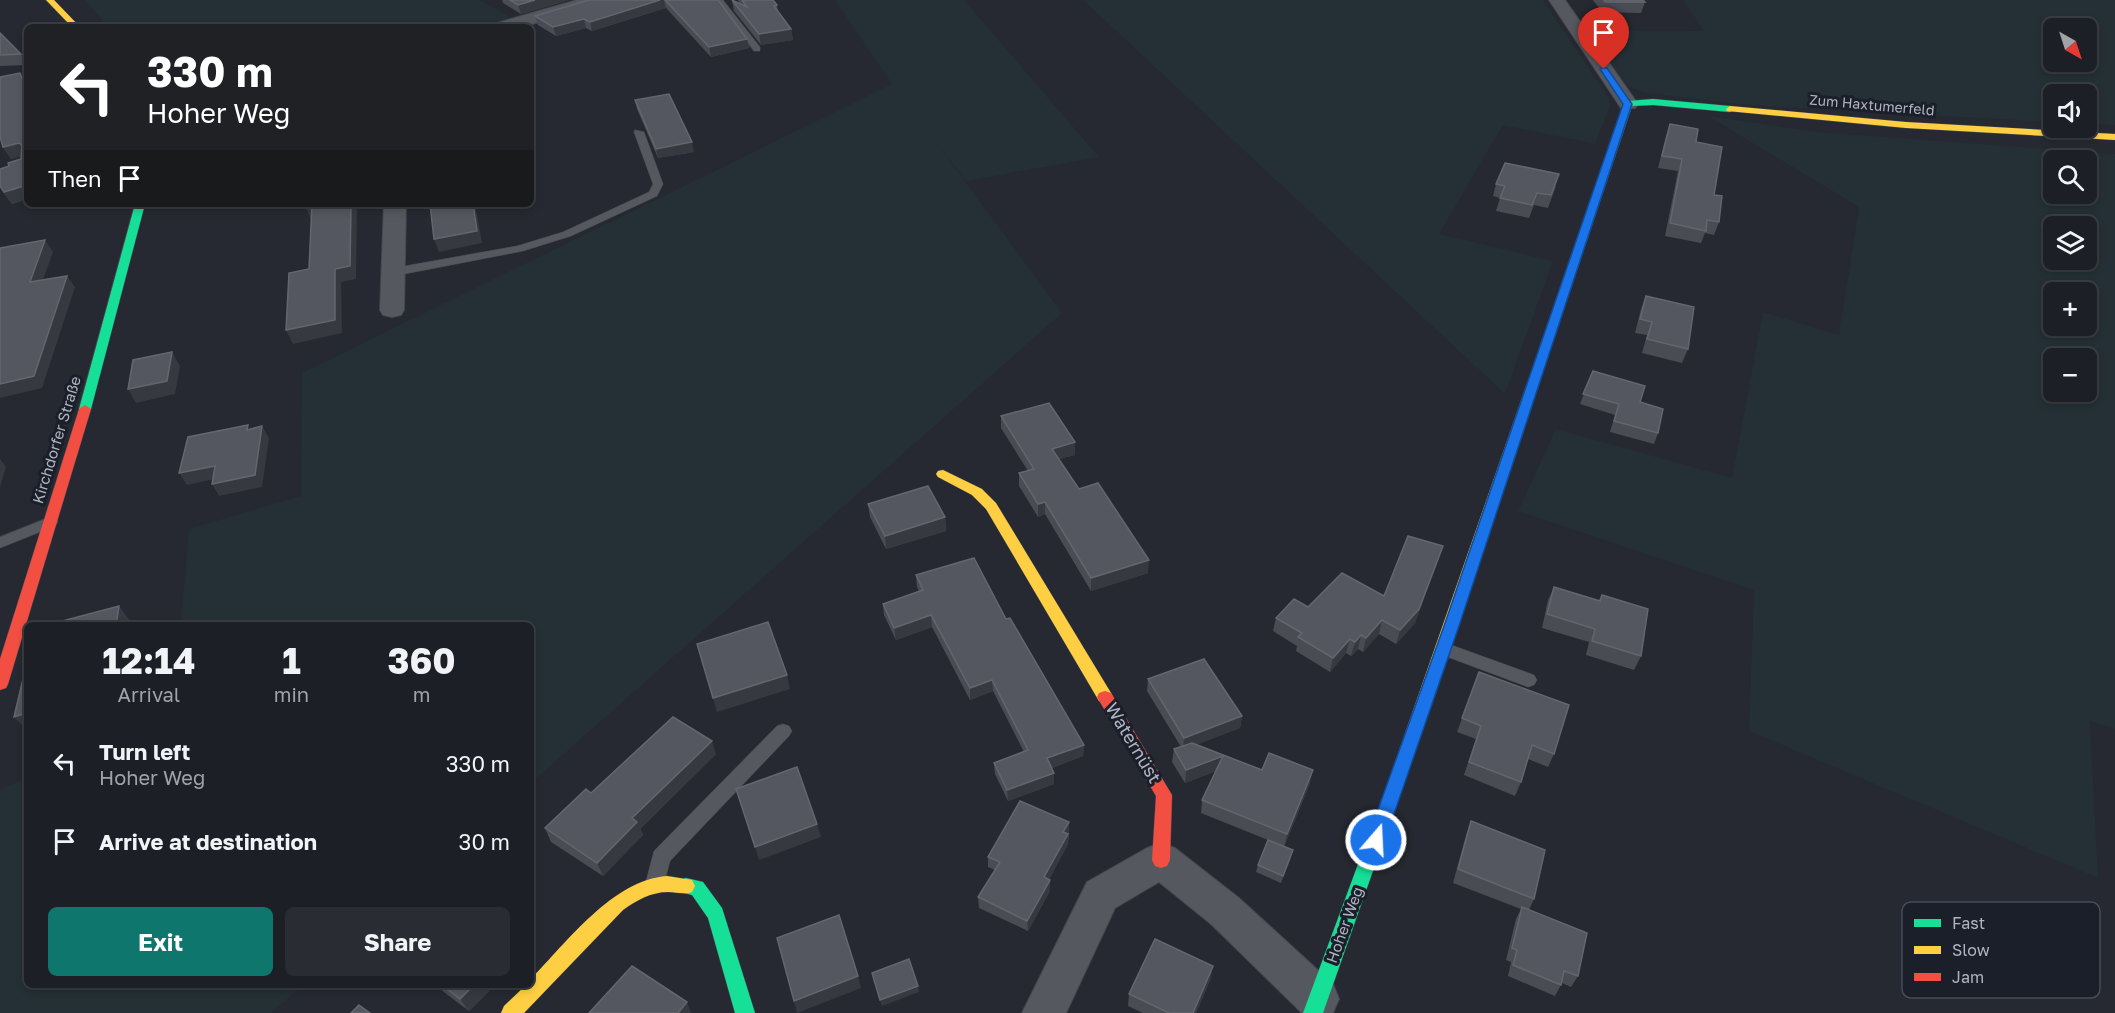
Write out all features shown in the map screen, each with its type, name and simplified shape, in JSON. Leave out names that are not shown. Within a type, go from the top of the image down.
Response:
[{"type":"street","points":[[51,0],[73,24]]},
{"type":"street","points":[[513,24],[595,0]]},
{"type":"street","points":[[1557,0],[1628,104]]},
{"type":"street","name":"Zum Haxtumerfeld","points":[[1628,104],[1653,102],[1918,126],[2115,137]]},
{"type":"street","name":"Hoher Weg","points":[[1315,1006],[1346,925],[1443,648],[1628,104]]},
{"type":"street","name":"Kirchdorfer Straße","points":[[0,684],[85,409],[139,207]]},
{"type":"street","points":[[392,310],[395,207]]},
{"type":"street","name":"Waternüst","points":[[943,474],[977,492],[992,506],[1164,795],[1161,860]]},
{"type":"street","points":[[1044,1013],[1101,895],[1161,860],[1226,911],[1315,1006]]},
{"type":"street","points":[[511,1013],[617,904],[636,890],[672,883],[697,888],[716,914],[745,1013]]},
{"type":"lane","points":[[719,0],[757,49]]},
{"type":"lane","points":[[394,272],[519,249],[567,234],[653,194],[658,184],[639,132]]},
{"type":"lane","points":[[0,543],[50,522]]},
{"type":"lane","points":[[1443,648],[1528,680]]},
{"type":"lane","points":[[655,885],[661,857],[783,731]]},
{"type":"shaded area","points":[[85,0],[479,0],[513,18],[493,24],[105,24]]},
{"type":"shaded area","points":[[835,0],[964,0],[1099,157],[966,181],[936,142],[1062,313],[534,780],[534,622],[181,622],[189,529],[301,496],[302,373],[892,84]]},
{"type":"shaded area","points":[[1083,0],[1543,0],[1609,98],[1609,108],[1595,144],[1503,125],[1439,234],[1553,261],[1505,394]]},
{"type":"shaded area","points":[[1683,0],[2115,0],[2115,125],[2097,124],[2097,84],[2043,84],[2043,121],[1748,105],[1646,93],[1629,87],[1616,73],[1591,30],[1704,31]]},
{"type":"shaded area","points":[[1708,116],[1817,132],[2061,150],[2043,150],[2043,204],[2097,204],[2097,153],[2115,154],[2115,729],[2090,721],[2098,878],[1749,731],[1754,590],[1518,511],[1556,429],[1732,478],[1763,312],[1839,335],[1859,207]]},
{"type":"shaded area","points":[[24,779],[24,988],[300,988],[271,1013],[0,1013],[0,790]]},
{"type":"building","points":[[510,0],[535,0],[518,5]]},
{"type":"building","points":[[589,0],[660,0],[590,22],[584,19],[553,27],[535,16]]},
{"type":"building","points":[[665,0],[718,0],[747,39],[709,47]]},
{"type":"building","points":[[732,0],[747,7],[742,0],[773,0],[777,5],[774,6],[791,29],[759,34]]},
{"type":"building","points":[[1604,0],[1643,0],[1645,2],[1605,2]]},
{"type":"building","points":[[0,33],[21,54],[0,55]]},
{"type":"building","points":[[20,73],[24,83],[24,186],[4,192],[0,186],[0,169],[9,166],[8,163],[21,159],[22,145],[19,143],[3,147],[0,137],[0,77]]},
{"type":"building","points":[[669,94],[692,142],[656,149],[635,100]]},
{"type":"building","points":[[1670,124],[1698,129],[1696,142],[1722,147],[1714,195],[1722,196],[1719,222],[1707,220],[1706,231],[1670,223],[1682,159],[1662,156]]},
{"type":"building","points":[[1505,163],[1559,174],[1551,195],[1537,193],[1532,205],[1500,198],[1505,186],[1496,184]]},
{"type":"building","points":[[312,207],[351,207],[350,266],[335,269],[335,320],[286,330],[289,273],[309,269]]},
{"type":"building","points":[[430,207],[473,207],[477,231],[434,239]]},
{"type":"building","points":[[45,240],[30,282],[67,276],[34,376],[0,384],[0,248]]},
{"type":"building","points":[[1646,296],[1694,307],[1688,349],[1647,339],[1652,322],[1640,319]]},
{"type":"building","points":[[172,352],[167,381],[128,389],[133,360]]},
{"type":"building","points":[[1593,371],[1645,386],[1640,402],[1663,409],[1658,433],[1614,421],[1619,404],[1583,394]]},
{"type":"building","points":[[1049,403],[1075,442],[1052,449],[1079,489],[1098,483],[1149,560],[1091,578],[1045,502],[1038,504],[1019,473],[1034,469],[1001,416]]},
{"type":"building","points":[[248,425],[247,430],[262,426],[255,475],[212,484],[215,466],[179,473],[188,437]]},
{"type":"building","points":[[928,486],[945,517],[885,536],[868,504]]},
{"type":"building","points":[[1408,536],[1443,546],[1419,609],[1400,630],[1382,620],[1366,638],[1361,635],[1355,642],[1350,639],[1333,658],[1298,637],[1302,633],[1276,618],[1294,599],[1308,607],[1342,573],[1384,596]]},
{"type":"building","points":[[974,558],[1006,619],[1010,618],[1084,745],[1047,758],[1054,773],[1007,790],[994,763],[1028,750],[992,680],[970,688],[931,615],[894,628],[883,604],[923,590],[916,575]]},
{"type":"building","points":[[1554,587],[1600,601],[1602,595],[1648,609],[1641,656],[1592,641],[1595,629],[1547,614]]},
{"type":"building","points":[[119,606],[117,622],[58,622]]},
{"type":"building","points":[[768,622],[787,675],[713,698],[697,644]]},
{"type":"building","points":[[1204,659],[1242,716],[1184,738],[1148,679]]},
{"type":"building","points":[[1479,672],[1569,705],[1554,754],[1532,745],[1521,782],[1469,762],[1481,726],[1462,718]]},
{"type":"building","points":[[24,675],[24,714],[14,717]]},
{"type":"building","points":[[673,717],[712,741],[632,818],[637,822],[597,863],[545,828],[586,789],[591,793]]},
{"type":"building","points":[[1192,743],[1262,770],[1269,753],[1313,770],[1287,834],[1202,800],[1223,756],[1186,770],[1174,749]]},
{"type":"building","points":[[797,767],[817,824],[755,847],[736,789]]},
{"type":"building","points":[[1020,801],[1069,822],[1063,832],[1068,834],[1044,877],[1050,880],[1027,921],[978,897],[1000,862],[988,857]]},
{"type":"building","points":[[1471,821],[1545,850],[1534,899],[1458,869]]},
{"type":"building","points":[[1268,840],[1293,850],[1283,876],[1258,865]]},
{"type":"building","points":[[1522,907],[1587,933],[1578,976],[1564,971],[1561,985],[1513,965],[1517,950],[1512,948]]},
{"type":"building","points":[[839,915],[858,976],[794,1001],[777,938]]},
{"type":"building","points":[[1155,939],[1213,966],[1193,1013],[1169,1013],[1129,994]]},
{"type":"building","points":[[909,959],[918,986],[880,1000],[872,973]]},
{"type":"building","points":[[632,966],[687,1002],[678,1013],[589,1013]]},
{"type":"building","points":[[446,988],[471,988],[460,999]]},
{"type":"building","points":[[359,1005],[370,1013],[351,1013]]},
{"type":"traffic: fast","points":[[1527,401],[1628,104],[1653,102],[1730,109]]},
{"type":"traffic: fast","points":[[85,409],[139,207]]},
{"type":"traffic: fast","points":[[1313,1013],[1392,794]]},
{"type":"traffic: fast","points":[[686,886],[697,888],[716,914],[745,1013]]},
{"type":"traffic: slow","points":[[50,0],[73,24]]},
{"type":"traffic: slow","points":[[1730,109],[1906,125],[2115,137]]},
{"type":"traffic: slow","points":[[1392,794],[1527,401]]},
{"type":"traffic: slow","points":[[943,474],[977,492],[991,506],[1105,697]]},
{"type":"traffic: slow","points":[[511,1013],[617,904],[650,886],[667,884],[686,886]]},
{"type":"traffic: jam","points":[[0,684],[85,409]]},
{"type":"traffic: jam","points":[[1105,697],[1164,795],[1161,860]]},
{"type":"route","points":[[1376,840],[1628,104],[1604,69]]}]
